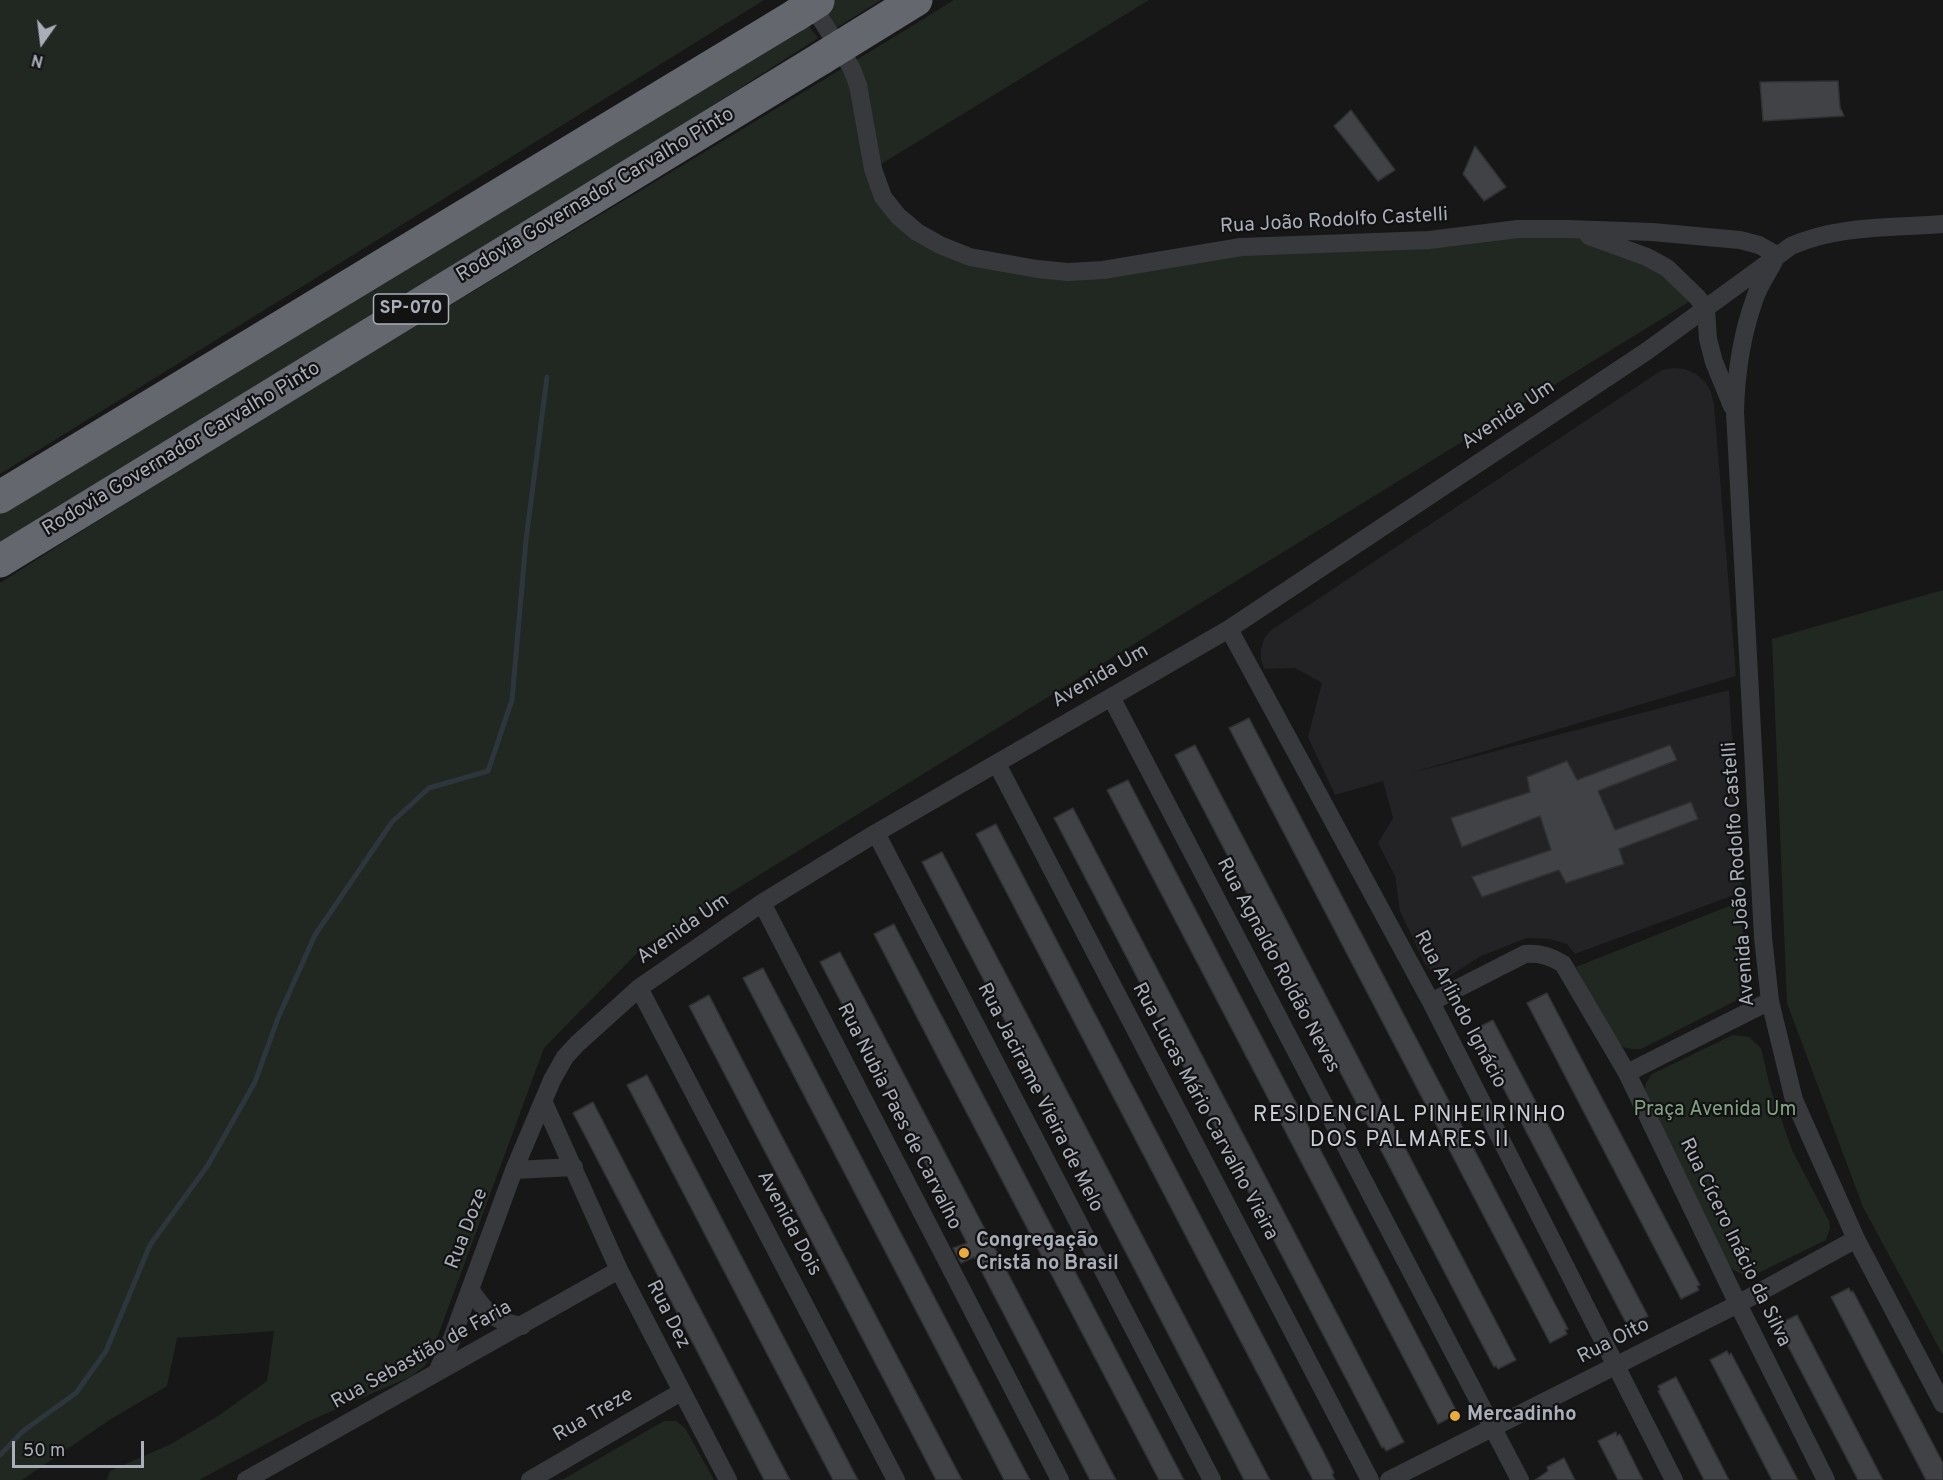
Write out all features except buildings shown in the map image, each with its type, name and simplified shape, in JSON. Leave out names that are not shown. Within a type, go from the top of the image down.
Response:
[{"type":"highway","name":"Rodovia Governador Carvalho Pinto","points":[[0,561],[915,0]]},
{"type":"highway","name":"SP-070","points":[[0,497],[810,4]]},
{"type":"street","name":"Rua João Rodolfo Castelli","points":[[810,4],[851,67],[858,85],[873,169],[883,197],[898,216],[917,232],[940,245],[970,257],[1068,272],[1102,270],[1241,247],[1429,240],[1518,229],[1652,232],[1740,240],[1759,245],[1777,255]]},
{"type":"street","points":[[1777,255],[1806,239],[1836,231],[1943,224]]},
{"type":"street","points":[[1568,229],[1638,253],[1667,268],[1697,297],[1706,309],[1708,339],[1713,362],[1735,412]]},
{"type":"street","name":"Avenida Um","points":[[544,1103],[552,1080],[565,1057],[639,988],[762,903],[876,833],[1229,629],[1637,358],[1777,255]]},
{"type":"street","name":"Avenida João Rodolfo Castelli","points":[[1777,255],[1755,297],[1743,337],[1736,374],[1735,412],[1763,925],[1770,1001],[1794,1100],[1856,1239],[1943,1404]]},
{"type":"street","name":"Rua Arlindo Ignácio","points":[[1229,629],[1431,1002],[1674,1480]]},
{"type":"street","name":"Rua Agnaldo Roldão Neves","points":[[1111,697],[1520,1480]]},
{"type":"street","name":"Rua Lucas Mário Carvalho Vieira","points":[[997,764],[1370,1480]]},
{"type":"street","name":"Rua Jacirame Vieira de Melo","points":[[876,833],[1212,1480]]},
{"type":"street","name":"Rua Nubia Paes de Carvalho","points":[[762,903],[1060,1480]]},
{"type":"street","name":"Rua Cícero Inácio da Silva","points":[[1431,1002],[1525,954],[1537,953],[1550,956],[1563,964],[1627,1073],[1826,1480]]},
{"type":"street","name":"Avenida Dois","points":[[639,988],[896,1480]]},
{"type":"street","points":[[1627,1073],[1770,1001]]},
{"type":"street","name":"Rua Dez","points":[[544,1103],[619,1270],[728,1480]]},
{"type":"street","name":"Rua Doze","points":[[437,1372],[452,1341],[514,1170],[544,1103]]},
{"type":"street","points":[[514,1170],[574,1167]]},
{"type":"street","name":"Rua Oito","points":[[1389,1480],[1738,1304],[1856,1239]]},
{"type":"street","name":"Rua Sebastião de Faria","points":[[246,1480],[619,1270]]},
{"type":"street","points":[[470,1289],[490,1316],[503,1323],[522,1326]]},
{"type":"street","name":"Rua Treze","points":[[530,1480],[681,1392]]},
{"type":"shaded area","points":[[1685,369],[1696,374],[1711,392],[1714,404],[1736,676],[1408,774],[1729,690],[1742,892],[1575,954],[1567,944],[1550,939],[1527,938],[1481,956],[1448,977],[1435,974],[1425,964],[1400,911],[1395,876],[1378,843],[1393,818],[1383,781],[1335,795],[1308,737],[1322,683],[1295,668],[1264,669],[1261,649],[1264,639],[1270,631],[1662,370]]},
{"type":"green space","points":[[0,0],[764,0],[0,474]]},
{"type":"green space","points":[[831,0],[881,0],[836,28],[823,5]]},
{"type":"green space","points":[[954,0],[1149,0],[873,169],[883,197],[925,237],[1029,275],[1202,253],[1578,229],[1667,268],[1697,297],[644,946],[544,1048],[433,1349],[425,1366],[410,1377],[309,1421],[199,1480],[107,1480],[110,1471],[171,1444],[218,1416],[267,1381],[274,1331],[177,1338],[167,1386],[111,1419],[22,1480],[0,1480],[0,583],[356,362]]},
{"type":"green space","points":[[802,17],[818,38],[623,163],[0,548],[0,512]]},
{"type":"green space","points":[[1943,590],[1943,1355],[1863,1207],[1787,1003],[1772,639]]},
{"type":"green space","points":[[1739,902],[1749,977],[1743,997],[1641,1049],[1624,1047],[1614,1041],[1576,967]]},
{"type":"green space","name":"Praça Avenida Um","points":[[1733,1035],[1749,1037],[1761,1048],[1770,1087],[1792,1150],[1829,1221],[1830,1228],[1826,1240],[1752,1276],[1744,1275],[1725,1264],[1644,1094],[1646,1083],[1652,1074]]},
{"type":"green space","points":[[664,1421],[676,1421],[685,1428],[714,1480],[562,1480]]},
{"type":"waterway","points":[[0,1455],[23,1431],[76,1393],[106,1351],[150,1245],[208,1165],[255,1082],[278,1018],[315,935],[392,822],[429,788],[488,771],[512,700],[526,540],[547,377]]},
{"type":"place","name":"Congregação Cristã no Brasil","points":[[964,1253]]},
{"type":"place","name":"Mercadinho","points":[[1455,1416]]},
{"type":"district","name":"RESIDENCIAL PINHEIRINHO DOS PALMARES II","points":[[1410,1130]]}]
